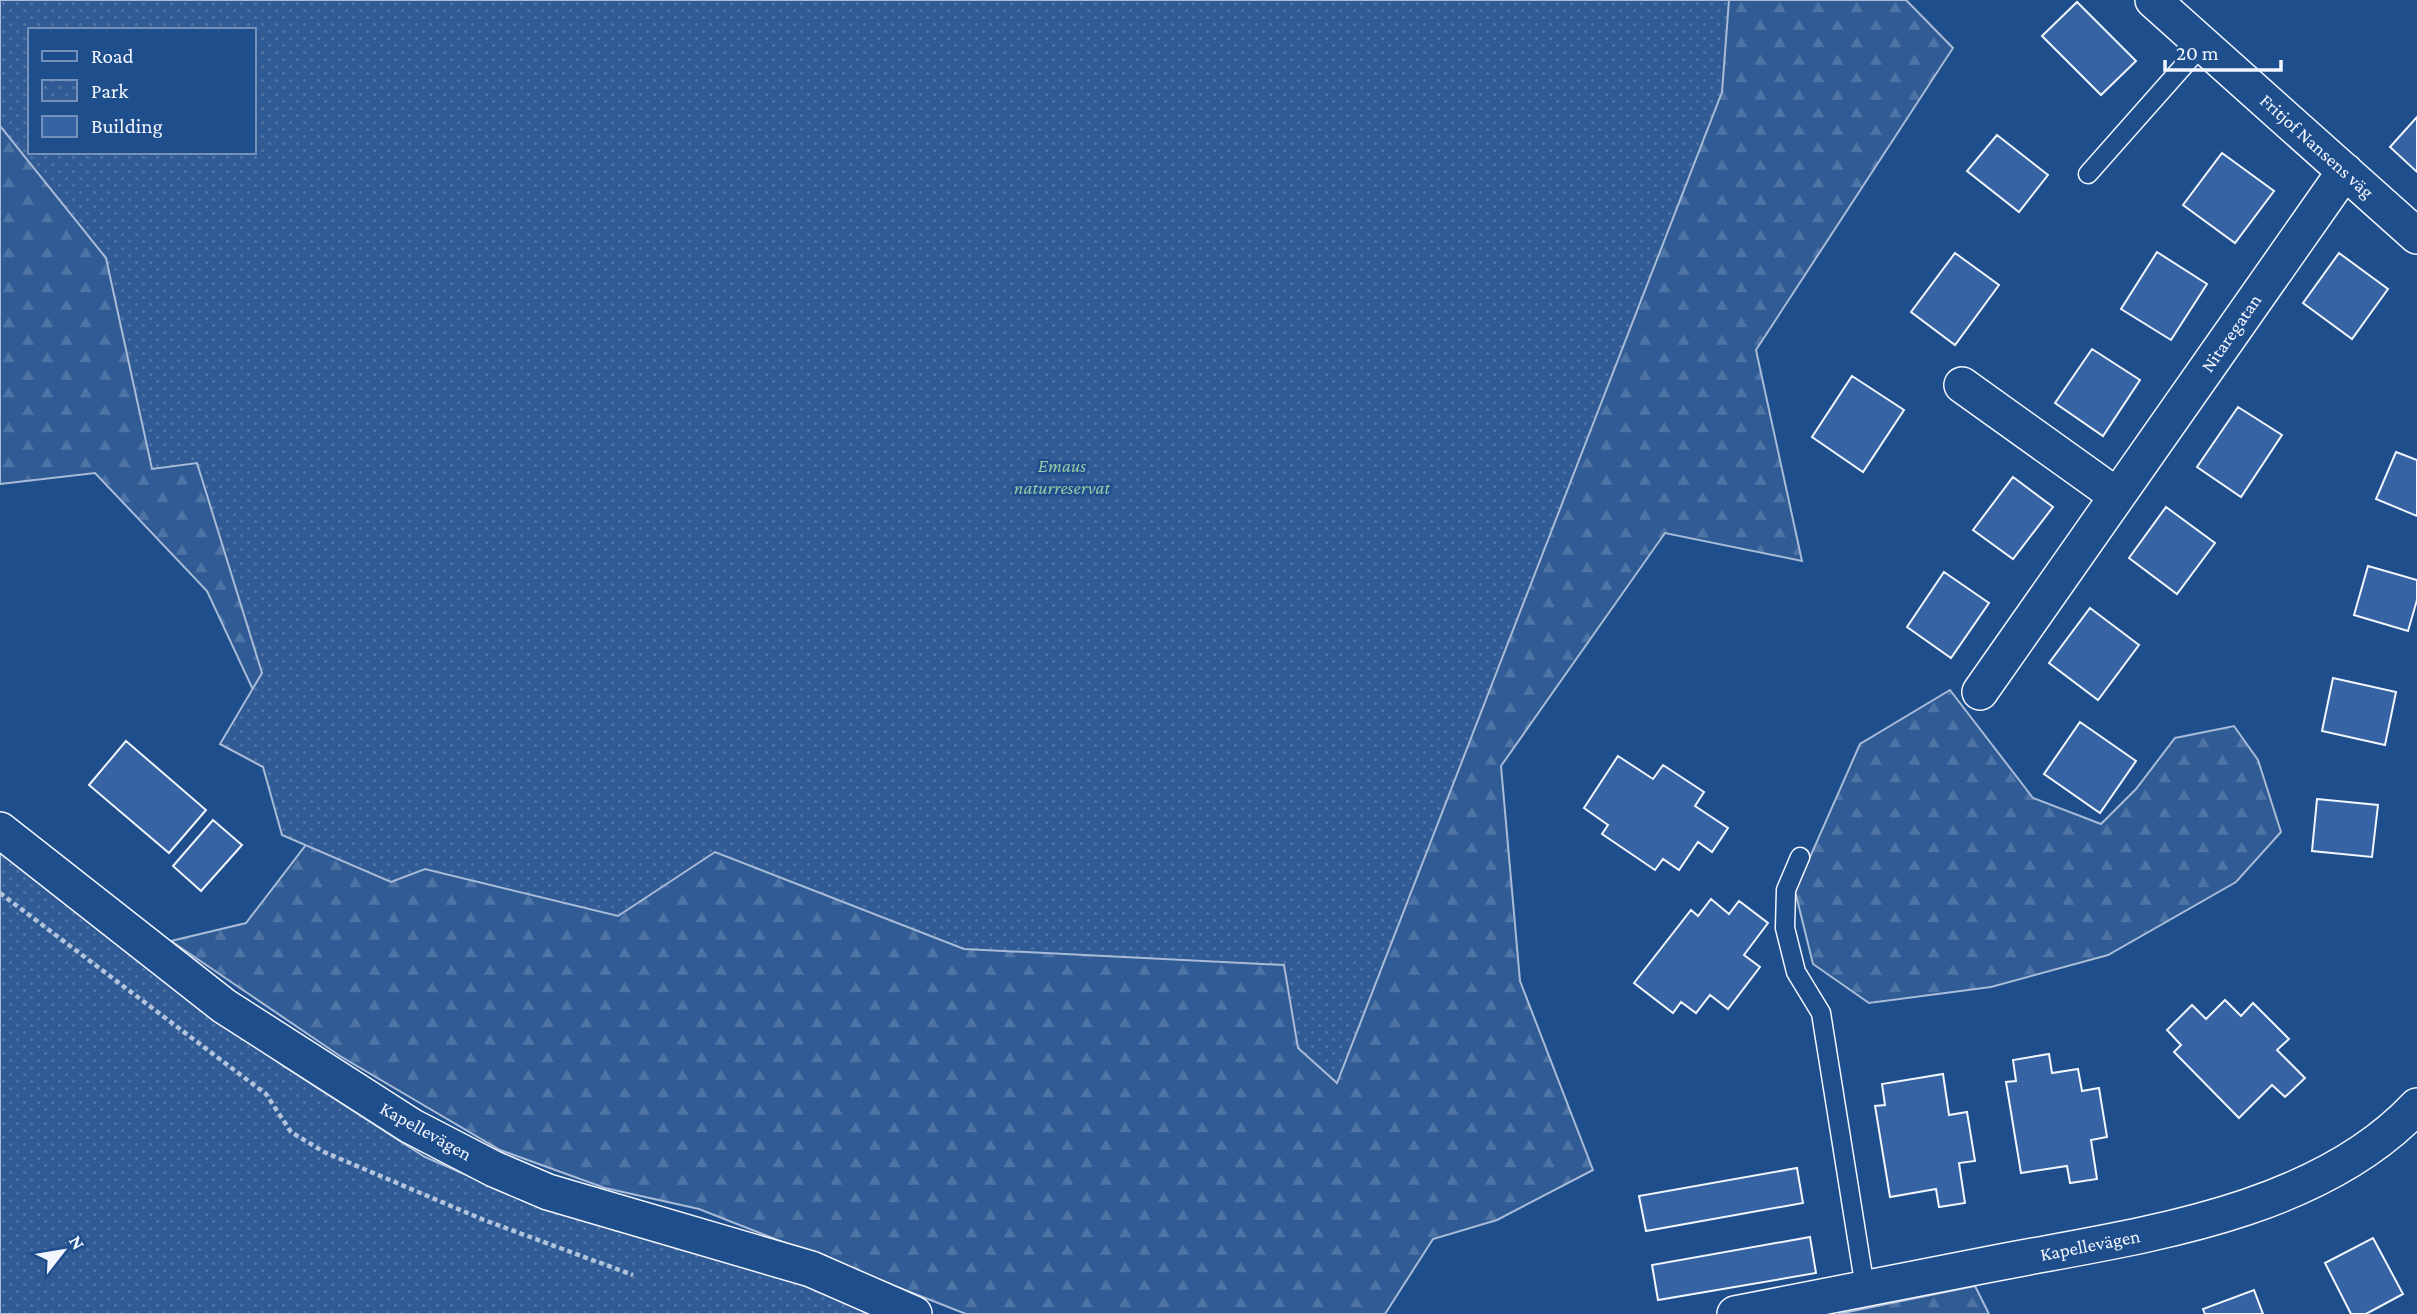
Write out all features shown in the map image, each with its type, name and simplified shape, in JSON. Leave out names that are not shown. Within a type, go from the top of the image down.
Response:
[{"type":"street","name":"Fritjof Nansens väg","points":[[2153,0],[2417,236]]},
{"type":"street","name":"Nitaregatan","points":[[1980,692],[2345,171]]},
{"type":"street","points":[[1962,386],[2117,496]]},
{"type":"street","name":"Kapellevägen","points":[[0,830],[224,1006],[411,1126],[548,1192],[811,1269],[914,1314]]},
{"type":"street","name":"Kapellevägen","points":[[1735,1314],[2138,1236],[2263,1201],[2349,1164],[2417,1106]]},
{"type":"lane","points":[[2088,174],[2203,44]]},
{"type":"lane","points":[[1800,857],[1786,890],[1785,928],[1796,972],[1821,1013],[1864,1288]]},
{"type":"path","points":[[0,893],[266,1094],[291,1132],[324,1152],[471,1214],[633,1275]]},
{"type":"green space","name":"Emaus naturreservat","points":[[0,0],[1906,0],[1953,48],[1756,350],[1802,561],[1665,533],[1501,766],[1520,981],[1593,1170],[1497,1220],[1433,1239],[1385,1314],[966,1314],[699,1209],[605,1188],[500,1150],[340,1056],[171,941],[246,923],[318,829],[207,591],[95,473],[0,484]]},
{"type":"green space","name":"Emaus naturreservat","points":[[0,0],[1729,0],[1722,92],[1337,1083],[1298,1048],[1284,965],[964,949],[715,852],[618,916],[425,869],[391,882],[282,835],[263,767],[220,744],[262,673],[197,463],[152,469],[106,258],[0,126]]},
{"type":"green space","points":[[1950,690],[2033,798],[2101,824],[2136,789],[2175,738],[2234,726],[2258,760],[2281,832],[2236,882],[2108,955],[1991,987],[1869,1003],[1813,964],[1795,891],[1860,744]]},
{"type":"green space","points":[[0,846],[200,1008],[285,1067],[425,1157],[520,1198],[617,1231],[628,1231],[831,1287],[885,1314],[0,1314]]},
{"type":"green space","points":[[1975,1286],[1989,1314],[1838,1314]]},
{"type":"building","points":[[2077,2],[2136,61],[2101,95],[2042,36]]},
{"type":"building","points":[[2417,117],[2417,172],[2390,147]]},
{"type":"building","points":[[1997,135],[2048,175],[2019,212],[1967,171]]},
{"type":"building","points":[[2222,153],[2274,191],[2235,243],[2183,205]]},
{"type":"building","points":[[2157,252],[2207,284],[2171,340],[2121,309]]},
{"type":"building","points":[[1955,253],[1999,285],[1955,345],[1911,312]]},
{"type":"building","points":[[2339,253],[2388,289],[2352,339],[2303,303]]},
{"type":"building","points":[[2092,349],[2140,380],[2103,436],[2055,403]]},
{"type":"building","points":[[1852,376],[1904,410],[1863,472],[1812,437]]},
{"type":"building","points":[[2238,407],[2282,435],[2241,497],[2197,467]]},
{"type":"building","points":[[2396,452],[2417,460],[2417,516],[2376,499]]},
{"type":"building","points":[[2013,477],[2053,507],[2013,559],[1973,530]]},
{"type":"building","points":[[2166,507],[2215,543],[2177,594],[2129,558]]},
{"type":"building","points":[[2368,566],[2417,580],[2417,600],[2408,631],[2354,615]]},
{"type":"building","points":[[1944,572],[1989,603],[1951,658],[1907,627]]},
{"type":"building","points":[[2090,608],[2139,645],[2098,700],[2049,663]]},
{"type":"building","points":[[2333,678],[2396,692],[2385,745],[2322,731]]},
{"type":"building","points":[[2080,722],[2136,761],[2100,813],[2044,774]]},
{"type":"building","points":[[126,741],[206,810],[169,853],[89,785]]},
{"type":"building","points":[[1618,756],[1653,779],[1663,765],[1704,792],[1695,806],[1728,828],[1712,852],[1698,842],[1679,870],[1663,859],[1655,870],[1602,834],[1608,825],[1584,808]]},
{"type":"building","points":[[2317,799],[2378,805],[2372,857],[2312,851]]},
{"type":"building","points":[[213,820],[242,845],[201,891],[173,866]]},
{"type":"building","points":[[1711,899],[1729,914],[1739,901],[1768,923],[1744,955],[1760,967],[1728,1009],[1710,995],[1696,1013],[1681,1002],[1673,1013],[1634,983],[1691,910],[1698,916]]},
{"type":"building","points":[[2225,1000],[2241,1016],[2253,1003],[2289,1039],[2277,1050],[2305,1078],[2285,1097],[2272,1085],[2239,1118],[2174,1052],[2181,1045],[2167,1030],[2192,1005],[2206,1019]]},
{"type":"building","points":[[2049,1054],[2052,1073],[2078,1069],[2082,1091],[2099,1088],[2107,1137],[2091,1140],[2097,1179],[2070,1183],[2067,1166],[2021,1173],[2006,1082],[2016,1081],[2013,1060]]},
{"type":"building","points":[[1943,1074],[1949,1115],[1967,1112],[1975,1161],[1959,1163],[1965,1203],[1939,1207],[1936,1189],[1890,1197],[1875,1106],[1885,1105],[1882,1084]]},
{"type":"building","points":[[1797,1168],[1803,1203],[1646,1231],[1639,1196]]},
{"type":"building","points":[[1810,1237],[1816,1273],[1658,1300],[1652,1265]]},
{"type":"building","points":[[2373,1238],[2403,1294],[2366,1314],[2351,1314],[2325,1263]]},
{"type":"building","points":[[2254,1290],[2263,1314],[2205,1314],[2203,1309]]}]
